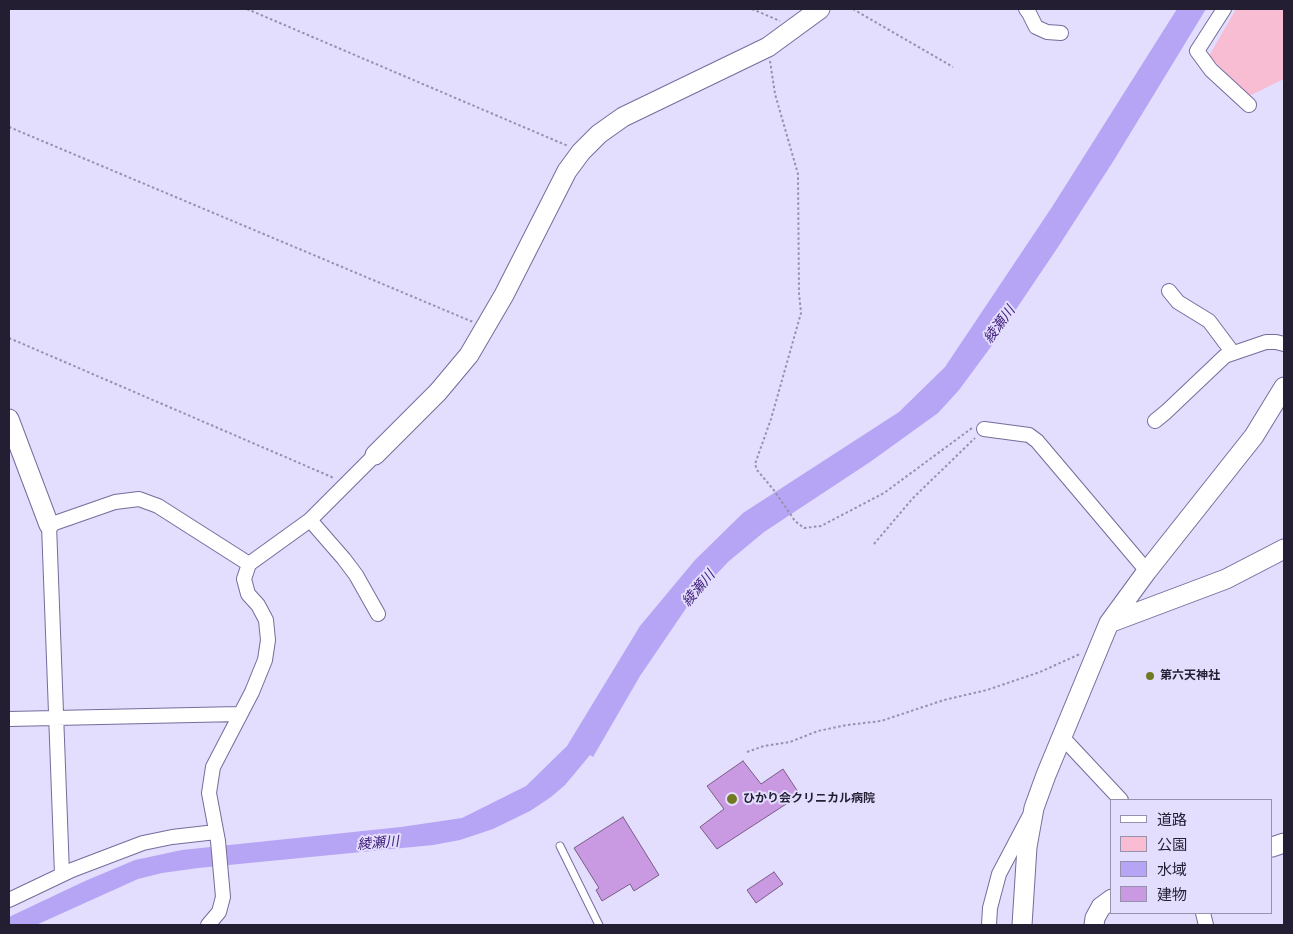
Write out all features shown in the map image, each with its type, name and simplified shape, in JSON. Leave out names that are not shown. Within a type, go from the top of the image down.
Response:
[{"type":"street","points":[[208,925],[219,912],[224,897],[217,836],[209,793],[213,767],[252,692],[266,660],[268,640],[266,620],[258,605],[248,594],[244,579],[249,564],[310,520],[443,387],[469,355],[486,327],[567,172],[581,152],[599,134],[623,116],[768,47],[820,9]]},
{"type":"street","points":[[1026,9],[1036,27],[1047,32],[1060,33]]},
{"type":"street","points":[[1224,9],[1197,51],[1211,70],[1249,105]]},
{"type":"street","points":[[1169,291],[1178,302],[1209,321],[1233,353]]},
{"type":"street","points":[[1155,421],[1219,360],[1233,353],[1266,342],[1284,344]]},
{"type":"street","points":[[989,925],[990,908],[999,874],[1034,808],[1109,623],[1147,571],[1254,436],[1284,387]]},
{"type":"street","points":[[9,419],[49,525],[62,874]]},
{"type":"street","points":[[984,429],[1029,435],[1036,441],[1147,571]]},
{"type":"street","points":[[49,525],[115,502],[140,499],[158,506],[249,564]]},
{"type":"street","points":[[310,520],[356,575],[378,614]]},
{"type":"street","points":[[1109,623],[1226,579],[1284,549]]},
{"type":"street","points":[[9,718],[239,714]]},
{"type":"street","points":[[1063,738],[1120,799]]},
{"type":"street","points":[[1022,921],[1027,848],[1034,808]]},
{"type":"street","points":[[9,900],[62,874],[143,843],[172,837],[217,836]]},
{"type":"street","points":[[1094,925],[1095,918],[1101,907],[1110,901]]},
{"type":"lane","points":[[560,846],[599,925]]},
{"type":"path","points":[[247,9],[581,152]]},
{"type":"path","points":[[752,9],[796,28]]},
{"type":"path","points":[[853,9],[953,67]]},
{"type":"path","points":[[768,47],[775,94],[798,174],[799,294],[801,313],[774,411],[755,464],[758,470],[773,488],[795,522],[804,528],[821,526],[884,493],[972,428],[984,429]]},
{"type":"path","points":[[9,127],[486,327]]},
{"type":"path","points":[[9,338],[348,484]]},
{"type":"path","points":[[874,544],[913,498],[984,429]]},
{"type":"path","points":[[747,752],[764,746],[790,742],[818,731],[881,721],[944,700],[987,690],[1040,672],[1102,642]]},
{"type":"green space","points":[[1236,9],[1284,9],[1284,79],[1249,96],[1209,56]]},
{"type":"water","name":"綾瀬川","points":[[1177,9],[1206,9],[1114,160],[1058,247],[990,348],[959,390],[938,413],[870,462],[764,532],[729,561],[691,601],[640,676],[593,757],[590,755],[565,785],[551,797],[530,811],[493,829],[460,840],[433,845],[162,873],[138,879],[36,925],[9,925],[9,917],[135,860],[182,850],[401,827],[462,818],[526,786],[567,746],[640,626],[695,560],[743,513],[899,412],[945,367],[1052,207]]},
{"type":"building","points":[[743,761],[761,784],[783,769],[800,795],[717,849],[700,827],[724,809],[707,786]]},
{"type":"building","points":[[623,817],[659,875],[634,891],[630,884],[602,901],[596,890],[599,888],[574,848]]},
{"type":"building","points":[[774,872],[783,884],[756,903],[747,890]]},
{"type":"place","name":"第六天神社","points":[[1150,676]]},
{"type":"place","name":"ひかり会クリニカル病院","points":[[732,799]]}]
